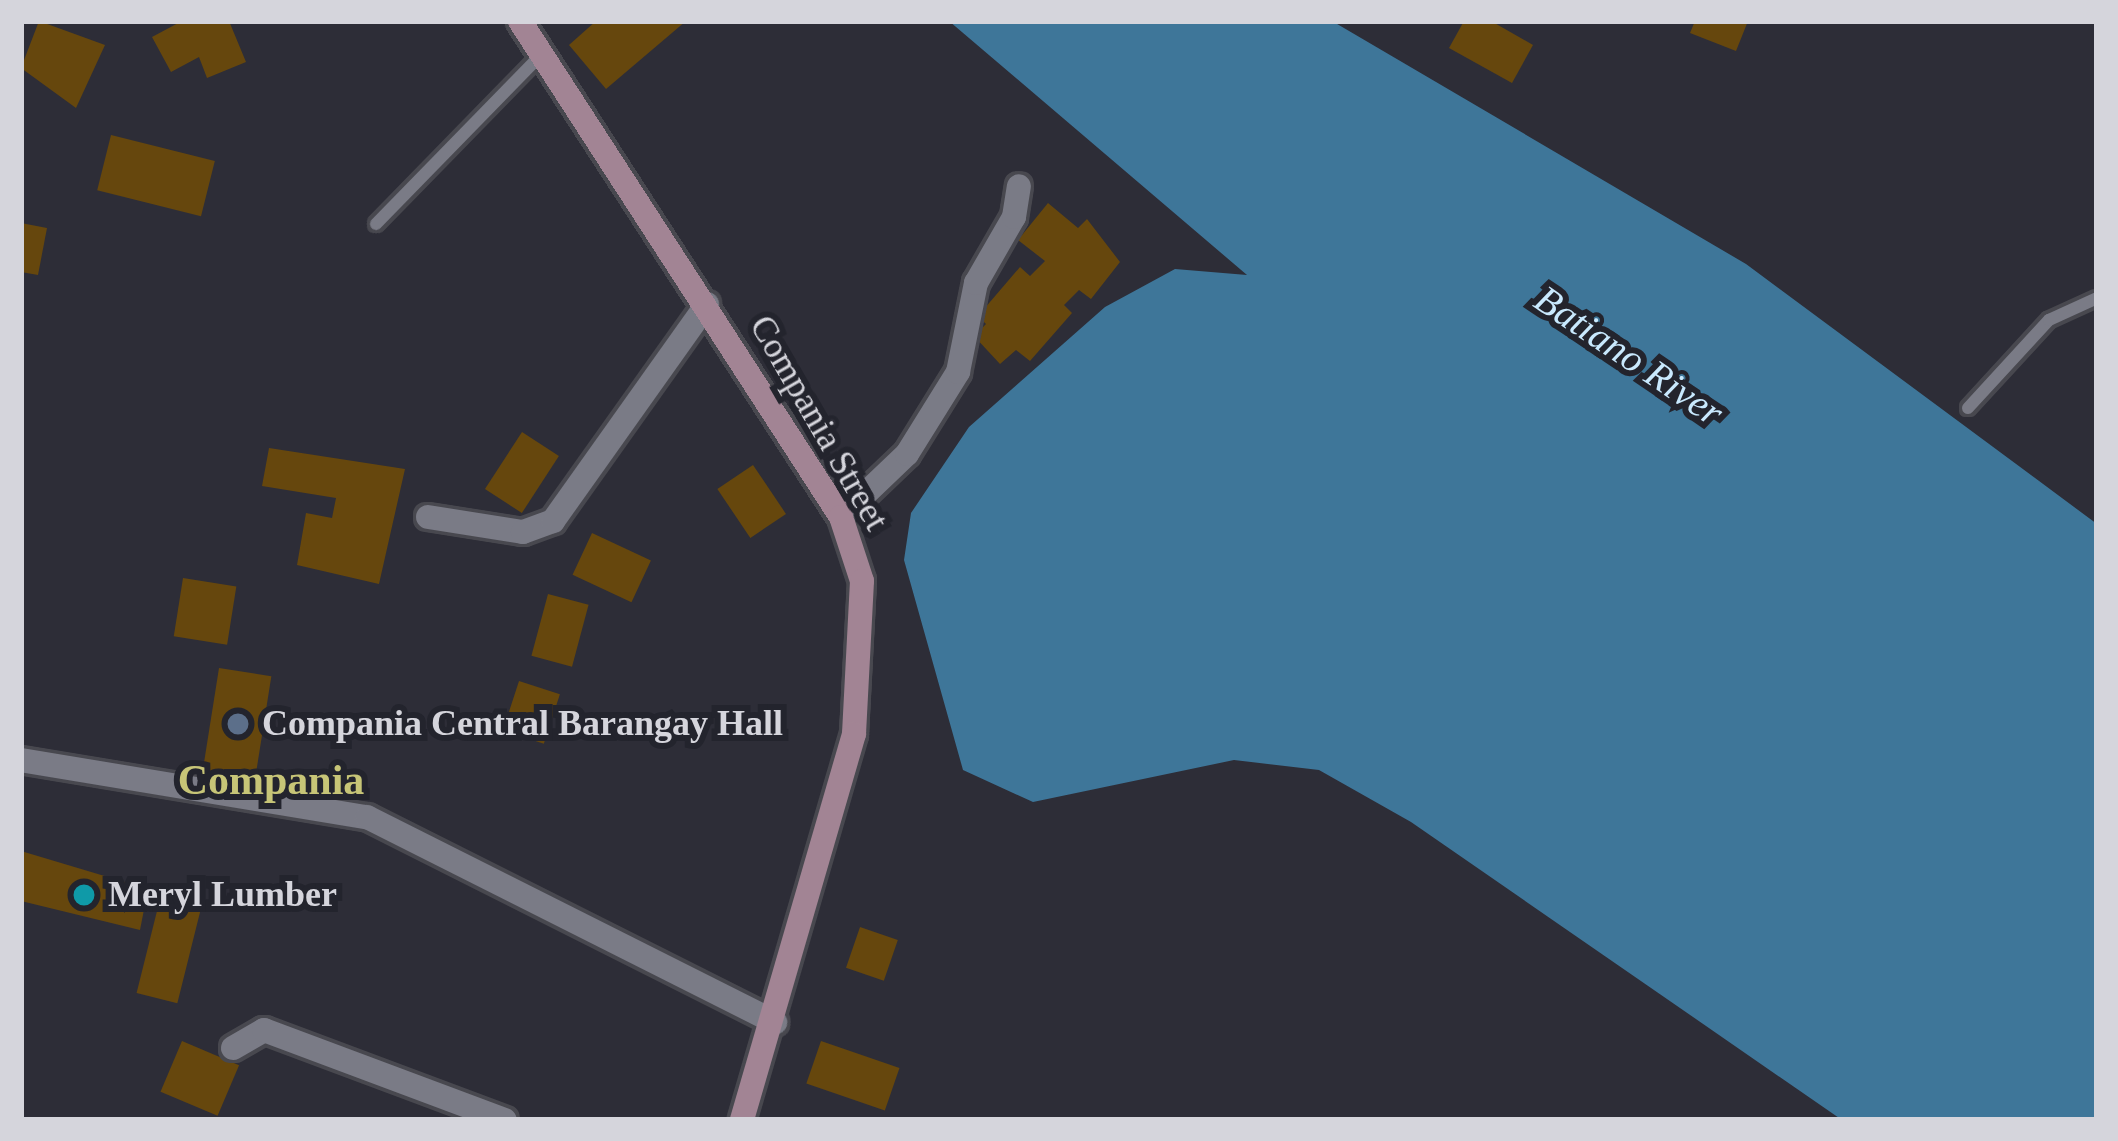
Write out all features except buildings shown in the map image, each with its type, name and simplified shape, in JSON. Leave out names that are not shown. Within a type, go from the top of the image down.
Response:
[{"type":"street","name":"Compania Street","points":[[520,21],[842,517],[864,617],[854,734],[775,1022],[742,1120]]},
{"type":"street","points":[[842,517],[908,454],[950,388],[976,283],[1014,217],[1019,186]]},
{"type":"street","points":[[428,517],[523,532],[553,521],[707,304]]},
{"type":"street","points":[[21,760],[368,817],[775,1022]]},
{"type":"street","points":[[233,1048],[264,1030],[506,1120]]},
{"type":"lane","points":[[376,224],[542,54]]},
{"type":"lane","points":[[1968,408],[2049,320],[2097,298]]},
{"type":"water","name":"Batiano River","points":[[949,21],[1332,21],[1746,264],[2097,524],[2097,1120],[1842,1120],[1411,822],[1319,770],[1234,760],[1033,802],[963,770],[904,560],[911,513],[969,427],[1105,307],[1175,269],[1247,275]]},
{"type":"place","name":"Compania Central Barangay Hall","points":[[238,724]]},
{"type":"place","name":"Meryl Lumber","points":[[84,895]]},
{"type":"district","name":"Compania","points":[[271,780]]}]
